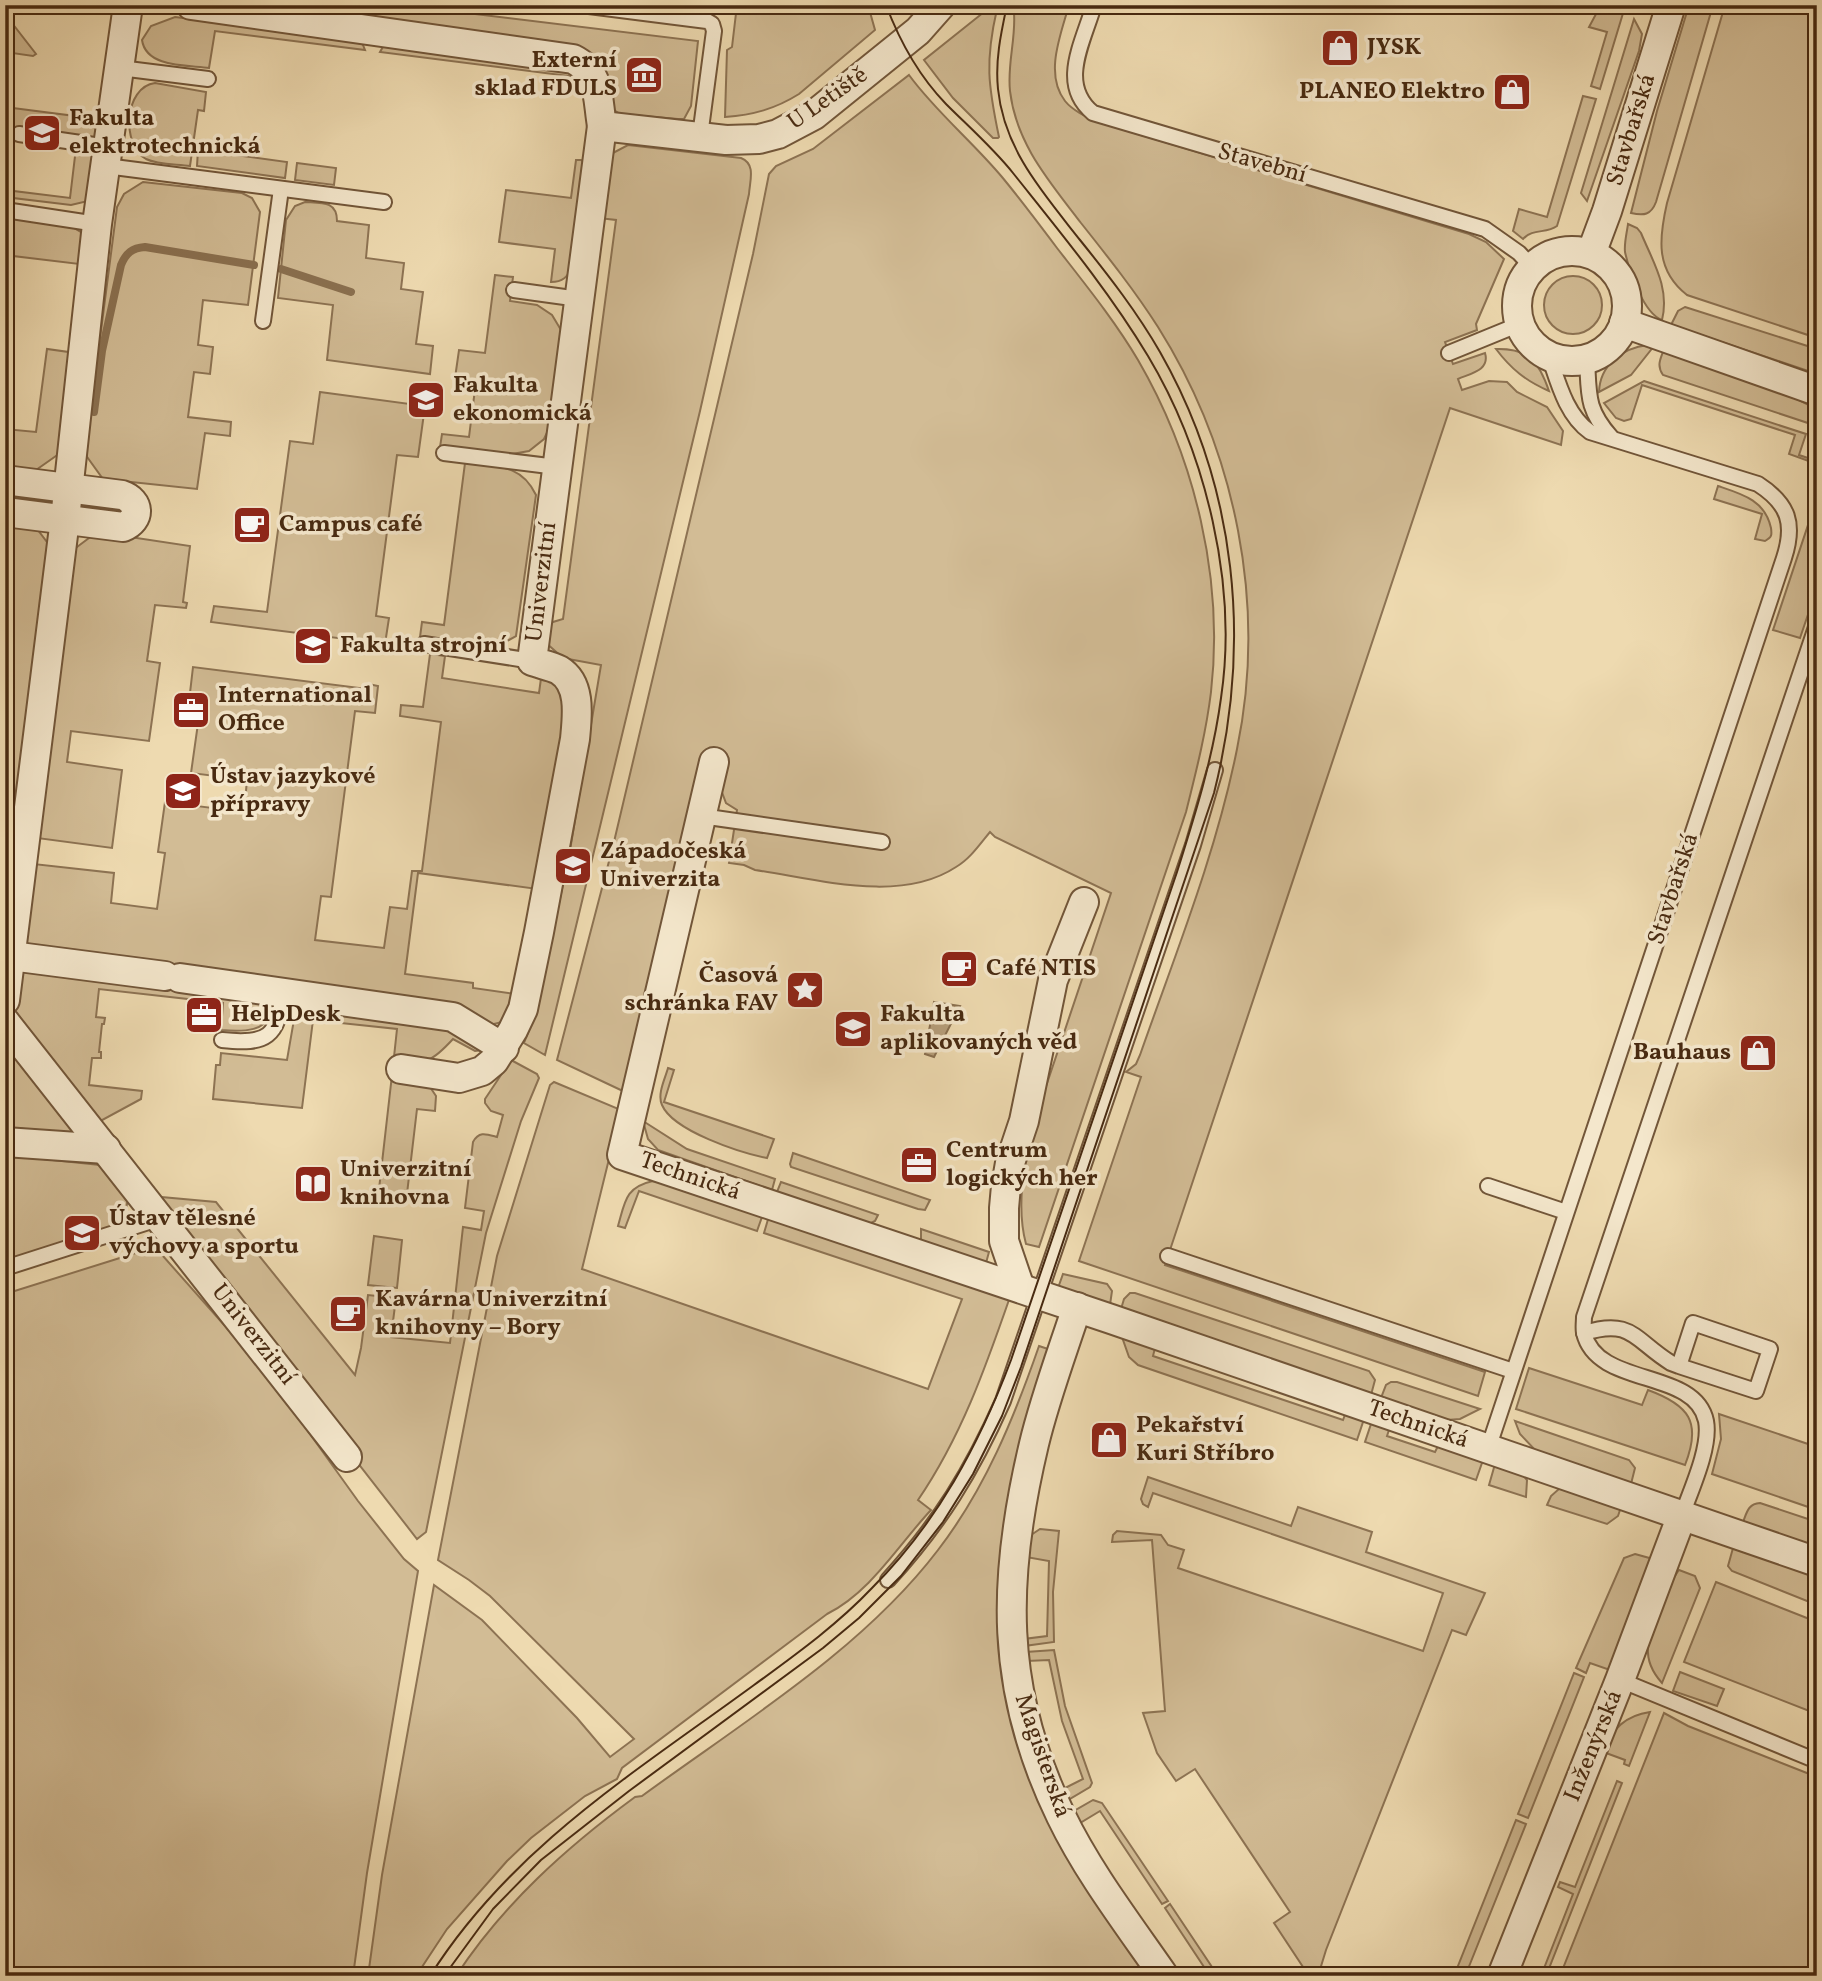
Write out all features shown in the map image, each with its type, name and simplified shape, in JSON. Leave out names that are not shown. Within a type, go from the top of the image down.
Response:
[{"type":"street","points":[[5,1000],[65,519],[97,224],[128,5]]},
{"type":"street","name":"Univerzitní","points":[[191,5],[338,15],[573,59],[589,69],[594,78],[602,126],[532,661],[557,669],[567,676],[573,688],[577,710],[575,739],[523,1009],[503,1048],[494,1061],[482,1071],[459,1078],[401,1069]]},
{"type":"street","name":"U Letiště","points":[[602,126],[726,140],[759,139],[814,116],[918,31],[941,5]]},
{"type":"street","name":"Stavbařská","points":[[1591,254],[1671,5]]},
{"type":"street","points":[[1559,253],[1591,254],[1611,267],[1624,288],[1624,323],[1620,333],[1606,349],[1587,359],[1568,361],[1549,356],[1531,343],[1520,324],[1518,295],[1532,268],[1549,256],[1559,253]]},
{"type":"street","points":[[1624,323],[1817,391]]},
{"type":"street","points":[[5,480],[127,496],[134,503],[136,513],[132,522],[122,527],[5,512]]},
{"type":"street","name":"Technická","points":[[713,762],[622,1155],[1077,1307],[1817,1562]]},
{"type":"street","points":[[1030,1292],[1004,1241],[1006,1186],[1010,1163],[1024,1121],[1053,980],[1084,902]]},
{"type":"street","points":[[11,956],[453,1017],[503,1048]]},
{"type":"street","name":"Univerzitní","points":[[5,1022],[347,1457]]},
{"type":"street","points":[[5,1142],[106,1149]]},
{"type":"street","name":"Magisterská","points":[[1077,1307],[1034,1442],[1012,1560],[1010,1592],[1014,1670],[1029,1734],[1060,1814],[1084,1858],[1164,1976]]},
{"type":"street","name":"Inženýrská","points":[[1502,1976],[1620,1680],[1682,1515]]},
{"type":"lane","points":[[581,5],[707,21],[712,24],[714,31],[700,136]]},
{"type":"lane","name":"Stavební","points":[[1094,5],[1075,68],[1074,80],[1076,93],[1093,113],[1485,229],[1519,253],[1532,268]]},
{"type":"lane","points":[[120,68],[208,79]]},
{"type":"lane","points":[[19,134],[107,156],[281,189],[384,202]]},
{"type":"lane","points":[[263,321],[281,189]]},
{"type":"lane","points":[[5,210],[97,224]]},
{"type":"lane","points":[[514,290],[579,299]]},
{"type":"lane","points":[[1449,353],[1520,324]]},
{"type":"lane","name":"Stavbařská","points":[[1488,1449],[1784,558],[1790,528],[1782,504],[1758,484],[1590,432],[1581,425],[1560,387],[1549,356]]},
{"type":"lane","points":[[1587,359],[1590,400],[1597,421],[1612,438]]},
{"type":"lane","points":[[444,453],[557,467]]},
{"type":"lane","points":[[1682,1515],[1705,1441],[1706,1421],[1703,1413],[1690,1396],[1604,1360],[1584,1333],[1584,1317],[1817,624]]},
{"type":"lane","points":[[424,644],[532,661]]},
{"type":"lane","points":[[888,1580],[926,1537],[968,1474],[1003,1401],[1030,1292],[1185,870],[1215,770]]},
{"type":"lane","points":[[701,816],[882,842]]},
{"type":"lane","points":[[222,1040],[247,1043],[269,1034],[276,1027],[280,1016],[283,993]]},
{"type":"lane","points":[[1488,1186],[1566,1212]]},
{"type":"lane","points":[[5,1268],[161,1218]]},
{"type":"lane","points":[[1168,1256],[1513,1371]]},
{"type":"lane","points":[[1584,1333],[1607,1327],[1621,1329],[1679,1366],[1756,1391],[1770,1349],[1693,1323],[1679,1366]]},
{"type":"lane","points":[[1620,1680],[1817,1760]]},
{"type":"shaded area","points":[[358,5],[401,5],[698,41],[691,106],[684,119],[620,114],[614,110],[606,80],[357,16]]},
{"type":"shaded area","points":[[737,5],[868,5],[875,30],[799,94],[764,110],[725,117],[727,50],[732,47]]},
{"type":"shaded area","points":[[1041,5],[1069,5],[1056,54],[1056,79],[1065,101],[1085,116],[1469,234],[1486,242],[1504,259],[1476,324],[1477,330],[1445,342],[1453,364],[1485,353],[1486,359],[1482,367],[1458,379],[1462,390],[1489,381],[1507,382],[1517,392],[1547,407],[1563,431],[1561,445],[1450,408],[1165,1265],[1485,1372],[1478,1396],[1079,1261],[1141,1077],[1126,1072],[1136,1064],[1140,1055],[1194,904],[1218,827],[1237,749],[1245,695],[1248,640],[1246,585],[1238,530],[1225,477],[1207,425],[1185,375],[1140,300],[1046,177],[1019,128],[1009,81],[1014,13],[1027,13]]},
{"type":"shaded area","points":[[1689,5],[1713,5],[1656,202],[1652,210],[1646,213],[1631,213],[1657,111]]},
{"type":"shaded area","points":[[1725,5],[1817,5],[1817,338],[1687,295],[1669,275],[1664,264],[1661,241],[1667,203]]},
{"type":"shaded area","points":[[1612,7],[1624,10],[1600,89],[1591,86],[1607,32],[1589,27],[1596,14]]},
{"type":"shaded area","points":[[992,8],[997,9],[989,73],[998,138],[993,138],[953,98],[924,60]]},
{"type":"shaded area","points":[[5,14],[36,54],[33,56],[5,52]]},
{"type":"shaded area","points":[[175,17],[357,40],[365,50],[215,31],[209,68],[180,65],[151,56],[142,40],[151,26]]},
{"type":"shaded area","points":[[1634,19],[1642,34],[1639,51],[1587,201],[1581,193]]},
{"type":"shaded area","points":[[384,45],[567,67],[576,77],[380,52]]},
{"type":"shaded area","points":[[909,75],[1009,186],[1120,331],[1138,360],[1158,398],[1190,478],[1209,563],[1214,649],[1211,692],[1190,797],[1039,1247],[1026,1244],[1023,1230],[1022,1186],[1029,1142],[1111,893],[995,837],[990,832],[961,864],[934,878],[884,887],[805,879],[729,863],[737,810],[726,803],[720,787],[625,1092],[557,1060],[613,846],[753,254],[769,174],[776,166],[813,149]]},
{"type":"shaded area","points":[[155,83],[206,92],[204,111],[198,110],[190,166],[146,159],[132,142],[132,105],[145,87]]},
{"type":"shaded area","points":[[1583,96],[1596,99],[1557,226],[1531,233],[1523,239],[1513,231],[1519,209],[1547,217]]},
{"type":"shaded area","points":[[5,107],[98,119],[98,138],[19,128],[17,140],[5,139]]},
{"type":"shaded area","points":[[628,145],[741,158],[749,164],[751,178],[700,411],[545,1055],[524,1043],[536,1012],[569,856],[601,665],[563,658],[545,642],[546,628],[563,619],[590,418],[571,415],[573,405],[591,407],[616,220],[598,218],[611,154]]},
{"type":"shaded area","points":[[76,148],[95,151],[88,201],[71,205],[5,197],[5,190],[70,198]]},
{"type":"shaded area","points":[[198,150],[287,162],[285,178],[197,166]]},
{"type":"shaded area","points":[[576,160],[585,162],[573,267],[564,278],[551,282],[555,249],[499,242],[506,190],[571,198]]},
{"type":"shaded area","points":[[297,163],[336,168],[334,185],[295,180]]},
{"type":"shaded area","points":[[143,182],[242,193],[252,198],[260,212],[248,305],[203,300],[198,345],[213,347],[210,374],[194,372],[188,417],[231,422],[230,436],[205,433],[197,489],[103,479],[85,454],[117,207],[124,194]]},
{"type":"shaded area","points":[[305,202],[331,206],[337,221],[369,225],[366,258],[404,263],[401,289],[423,292],[416,344],[433,346],[430,374],[327,360],[333,305],[278,298],[286,220],[295,206]]},
{"type":"shaded area","points":[[5,217],[69,225],[84,234],[63,451],[36,470],[5,466],[5,429],[36,432],[47,349],[69,352],[80,264],[5,255]]},
{"type":"shaded area","points":[[1628,224],[1641,233],[1659,275],[1664,297],[1662,320],[1649,309],[1633,280],[1625,252]]},
{"type":"shaded area","points":[[495,275],[513,277],[510,301],[537,305],[552,315],[561,330],[551,424],[544,439],[529,451],[512,454],[440,447],[442,434],[469,437],[476,381],[455,378],[459,350],[485,353]]},
{"type":"shaded area","points":[[1573,276],[1584,278],[1597,289],[1602,305],[1600,316],[1589,329],[1573,334],[1562,332],[1549,321],[1544,305],[1546,294],[1557,281]]},
{"type":"shaded area","points":[[1685,307],[1817,349],[1817,374],[1671,325],[1678,311]]},
{"type":"shaded area","points":[[1654,346],[1631,375],[1599,392],[1603,374],[1614,360],[1630,350]]},
{"type":"shaded area","points":[[1496,349],[1525,354],[1537,365],[1549,391],[1520,374]]},
{"type":"shaded area","points":[[1664,349],[1766,384],[1817,409],[1817,426],[1663,375],[1659,365]]},
{"type":"shaded area","points":[[1644,381],[1806,434],[1799,455],[1817,461],[1817,464],[1789,454],[1795,435],[1642,385],[1631,419],[1624,421],[1616,418],[1604,403]]},
{"type":"shaded area","points":[[320,392],[425,406],[418,457],[397,455],[376,616],[389,618],[385,644],[211,622],[214,606],[267,612],[290,441],[313,444]]},
{"type":"shaded area","points":[[465,463],[497,466],[515,472],[523,477],[536,495],[516,636],[500,645],[486,647],[420,637],[422,622],[444,625]]},
{"type":"shaded area","points":[[1718,486],[1744,495],[1758,505],[1768,518],[1771,536],[1765,541],[1755,539],[1762,514],[1714,499]]},
{"type":"shaded area","points":[[1817,498],[1817,588],[1800,638],[1773,630]]},
{"type":"shaded area","points":[[5,521],[34,525],[53,550],[5,913]]},
{"type":"shaded area","points":[[97,532],[190,546],[183,602],[187,603],[186,608],[155,605],[147,661],[160,663],[149,741],[71,731],[67,762],[122,770],[112,848],[37,838],[73,550]]},
{"type":"shaded area","points":[[430,654],[445,656],[442,678],[539,693],[542,671],[549,673],[568,700],[537,889],[418,873],[405,974],[473,983],[473,988],[515,994],[502,1022],[490,1025],[23,950],[34,864],[114,873],[111,903],[157,909],[165,853],[158,852],[165,802],[244,812],[247,780],[191,773],[202,695],[190,693],[193,667],[367,689],[368,684],[378,686],[375,713],[355,711],[331,897],[321,896],[315,940],[384,948],[390,907],[407,909],[412,871],[422,871],[441,722],[400,716],[401,705],[423,707]]},
{"type":"shaded area","points":[[21,966],[269,998],[274,1006],[271,1015],[261,1026],[237,1031],[221,1030],[223,1003],[99,989],[96,1017],[105,1018],[99,1052],[101,1058],[92,1058],[89,1085],[142,1091],[141,1099],[95,1124],[14,1019]]},
{"type":"shaded area","points":[[934,1002],[960,1006],[934,1057],[925,1054]]},
{"type":"shaded area","points":[[296,1008],[452,1023],[484,1050],[475,1051],[453,1039],[427,1060],[394,1057],[397,1029],[313,1020],[302,1108],[213,1099],[216,1065],[220,1065],[221,1053],[287,1060]]},
{"type":"shaded area","points":[[11,1043],[86,1135],[5,1127],[5,1089]]},
{"type":"shaded area","points":[[511,1060],[537,1074],[539,1078],[521,1121],[486,1233],[426,1532],[417,1539],[150,1196],[216,1202],[355,1375],[368,1295],[396,1298],[391,1337],[450,1343],[463,1227],[481,1230],[484,1211],[465,1208],[473,1142],[480,1135],[497,1137],[503,1115],[491,1111],[485,1099]]},
{"type":"shaded area","points":[[668,1068],[674,1070],[664,1102],[774,1139],[767,1158],[693,1132],[669,1115],[660,1096]]},
{"type":"shaded area","points":[[392,1075],[430,1087],[436,1096],[435,1111],[417,1109],[406,1202],[378,1198]]},
{"type":"shaded area","points":[[554,1082],[621,1110],[582,1269],[928,1389],[962,1299],[764,1233],[769,1216],[1010,1297],[959,1427],[918,1500],[931,1510],[871,1580],[843,1605],[827,1614],[622,1768],[617,1779],[585,1796],[531,1838],[447,1929],[416,1976],[368,1976],[382,1875],[434,1585],[482,1620],[577,1718],[610,1757],[634,1739],[490,1596],[438,1560],[497,1256],[550,1085]]},
{"type":"shaded area","points":[[643,1121],[687,1149],[775,1179],[772,1190],[658,1150],[648,1139]]},
{"type":"shaded area","points":[[793,1153],[930,1200],[925,1210],[918,1209],[791,1167]]},
{"type":"shaded area","name":"Ústav tělesné výchovy a sportu","points":[[5,1155],[100,1165],[128,1199],[125,1214],[115,1225],[5,1262]]},
{"type":"shaded area","points":[[653,1181],[763,1214],[757,1231],[639,1191],[625,1228],[618,1226],[631,1192]]},
{"type":"shaded area","points":[[781,1182],[878,1215],[875,1221],[869,1224],[777,1192]]},
{"type":"shaded area","points":[[921,1229],[989,1252],[986,1263],[921,1241]]},
{"type":"shaded area","points":[[374,1236],[402,1240],[397,1288],[368,1285]]},
{"type":"shaded area","points":[[155,1247],[264,1370],[358,1501],[404,1559],[418,1571],[367,1873],[353,1976],[5,1976],[5,1294]]},
{"type":"shaded area","points":[[1063,1274],[1107,1284],[1112,1291],[1110,1305],[1058,1288]]},
{"type":"shaded area","points":[[1130,1293],[1369,1371],[1375,1380],[1371,1395],[1121,1309],[1124,1299]]},
{"type":"shaded area","points":[[1122,1337],[1155,1348],[1153,1356],[1343,1420],[1346,1412],[1364,1419],[1357,1440],[1138,1365],[1129,1357]]},
{"type":"shaded area","points":[[1039,1346],[1051,1350],[1001,1659],[1152,1976],[456,1976],[515,1901],[585,1836],[635,1797],[642,1796],[799,1683],[874,1620],[908,1586],[955,1527],[984,1478],[1019,1400]]},
{"type":"shaded area","points":[[1529,1368],[1642,1405],[1648,1390],[1673,1402],[1682,1409],[1692,1426],[1690,1450],[1685,1465],[1516,1409]]},
{"type":"shaded area","points":[[1391,1382],[1480,1409],[1460,1419],[1447,1420],[1381,1398],[1386,1385]]},
{"type":"shaded area","points":[[1719,1414],[1817,1447],[1817,1510],[1712,1474],[1721,1439]]},
{"type":"shaded area","points":[[1372,1421],[1390,1427],[1387,1436],[1435,1452],[1439,1444],[1483,1460],[1476,1480],[1365,1442]]},
{"type":"shaded area","points":[[1515,1421],[1629,1460],[1635,1468],[1631,1484],[1536,1451],[1520,1434]]},
{"type":"shaded area","points":[[1495,1464],[1521,1473],[1527,1480],[1526,1497],[1489,1485]]},
{"type":"shaded area","points":[[1148,1477],[1291,1526],[1298,1507],[1372,1532],[1366,1552],[1485,1593],[1466,1635],[1452,1630],[1318,1976],[1309,1976],[1274,1923],[1290,1912],[1195,1769],[1176,1781],[1157,1753],[1143,1713],[1165,1711],[1152,1540],[1112,1542],[1113,1535],[1117,1531],[1161,1535],[1168,1545],[1184,1550],[1178,1568],[1423,1651],[1443,1593],[1153,1493],[1148,1507],[1141,1499]]},
{"type":"shaded area","points":[[1560,1488],[1621,1507],[1618,1516],[1607,1524],[1547,1505],[1551,1496]]},
{"type":"shaded area","points":[[1760,1503],[1817,1522],[1817,1547],[1743,1522],[1750,1507]]},
{"type":"shaded area","points":[[1040,1529],[1059,1531],[1053,1592],[1054,1642],[1024,1646],[1024,1639],[1047,1636],[1049,1561],[1026,1557],[1031,1535]]},
{"type":"shaded area","points":[[1733,1548],[1816,1574],[1817,1605],[1732,1571],[1728,1566]]},
{"type":"shaded area","points":[[1635,1554],[1653,1559],[1611,1668],[1590,1663],[1586,1673],[1576,1668],[1624,1558]]},
{"type":"shaded area","points":[[1679,1570],[1695,1576],[1700,1588],[1662,1683],[1651,1667],[1648,1648],[1660,1608]]},
{"type":"shaded area","points":[[1716,1582],[1817,1622],[1817,1714],[1684,1662]]},
{"type":"shaded area","points":[[1054,1650],[1065,1706],[1092,1783],[1090,1787],[1068,1800],[1063,1789],[1083,1779],[1062,1721],[1049,1660],[1027,1661],[1026,1652]]},
{"type":"shaded area","points":[[1680,1672],[1724,1689],[1717,1706],[1673,1691]]},
{"type":"shaded area","points":[[1574,1673],[1584,1677],[1528,1818],[1518,1814]]},
{"type":"shaded area","points":[[1650,1712],[1629,1766],[1624,1764],[1625,1760],[1606,1753],[1611,1737],[1620,1725],[1634,1716]]},
{"type":"shaded area","points":[[1664,1713],[1688,1726],[1817,1777],[1817,1976],[1560,1976]]},
{"type":"shaded area","points":[[1617,1781],[1622,1783],[1546,1976],[1541,1976],[1573,1894],[1558,1887],[1560,1882],[1575,1887]]},
{"type":"shaded area","points":[[1093,1800],[1102,1803],[1168,1901],[1162,1904],[1100,1811],[1080,1823],[1074,1811]]},
{"type":"shaded area","points":[[1516,1820],[1526,1824],[1465,1976],[1454,1976]]},
{"type":"shaded area","points":[[1170,1904],[1218,1976],[1210,1976],[1165,1908]]},
{"type":"waterway","points":[[94,412],[102,351],[121,265],[127,254],[145,247],[254,265]]},
{"type":"waterway","points":[[281,269],[351,292]]},
{"type":"tram line","points":[[430,1976],[462,1930],[498,1889],[577,1815],[785,1662],[859,1602],[917,1537],[954,1482],[985,1422],[1011,1360],[1177,872],[1208,764],[1221,698],[1225,611],[1213,521],[1186,434],[1148,356],[1101,285],[1005,164],[927,82],[897,32],[886,5]]},
{"type":"tram line","points":[[444,1976],[493,1909],[541,1860],[859,1618],[901,1576],[943,1522],[973,1474],[1002,1416],[1021,1367],[1214,793],[1226,737],[1234,623],[1230,567],[1221,511],[1206,457],[1186,404],[1160,352],[1122,294],[1040,188],[1008,132],[997,78],[999,47],[1007,5]]},
{"type":"place","name":"JYSK","points":[[1340,48]]},
{"type":"place","name":"Externí sklad FDULS","points":[[644,75]]},
{"type":"place","name":"PLANEO Elektro","points":[[1512,92]]},
{"type":"place","name":"Fakulta elektrotechnická","points":[[42,133]]},
{"type":"place","name":"Fakulta ekonomická","points":[[426,400]]},
{"type":"place","name":"Campus café","points":[[252,525]]},
{"type":"place","name":"Fakulta strojní","points":[[313,646]]},
{"type":"place","name":"International Office","points":[[191,710]]},
{"type":"place","name":"Ústav jazykové přípravy","points":[[183,791]]},
{"type":"place","name":"Západočeská Univerzita","points":[[573,866]]},
{"type":"place","name":"Café NTIS","points":[[959,969]]},
{"type":"place","name":"Časová schránka FAV","points":[[805,990]]},
{"type":"place","name":"HelpDesk","points":[[204,1015]]},
{"type":"place","name":"Fakulta aplikovaných věd","points":[[853,1029]]},
{"type":"place","name":"Bauhaus","points":[[1758,1053]]},
{"type":"place","name":"Centrum logických her","points":[[919,1165]]},
{"type":"place","name":"Univerzitní knihovna","points":[[313,1184]]},
{"type":"place","name":"Ústav tělesné výchovy a sportu","points":[[82,1233]]},
{"type":"place","name":"Kavárna Univerzitní knihovny – Bory","points":[[348,1314]]},
{"type":"place","name":"Pekařství Kuri Stříbro","points":[[1109,1440]]}]
